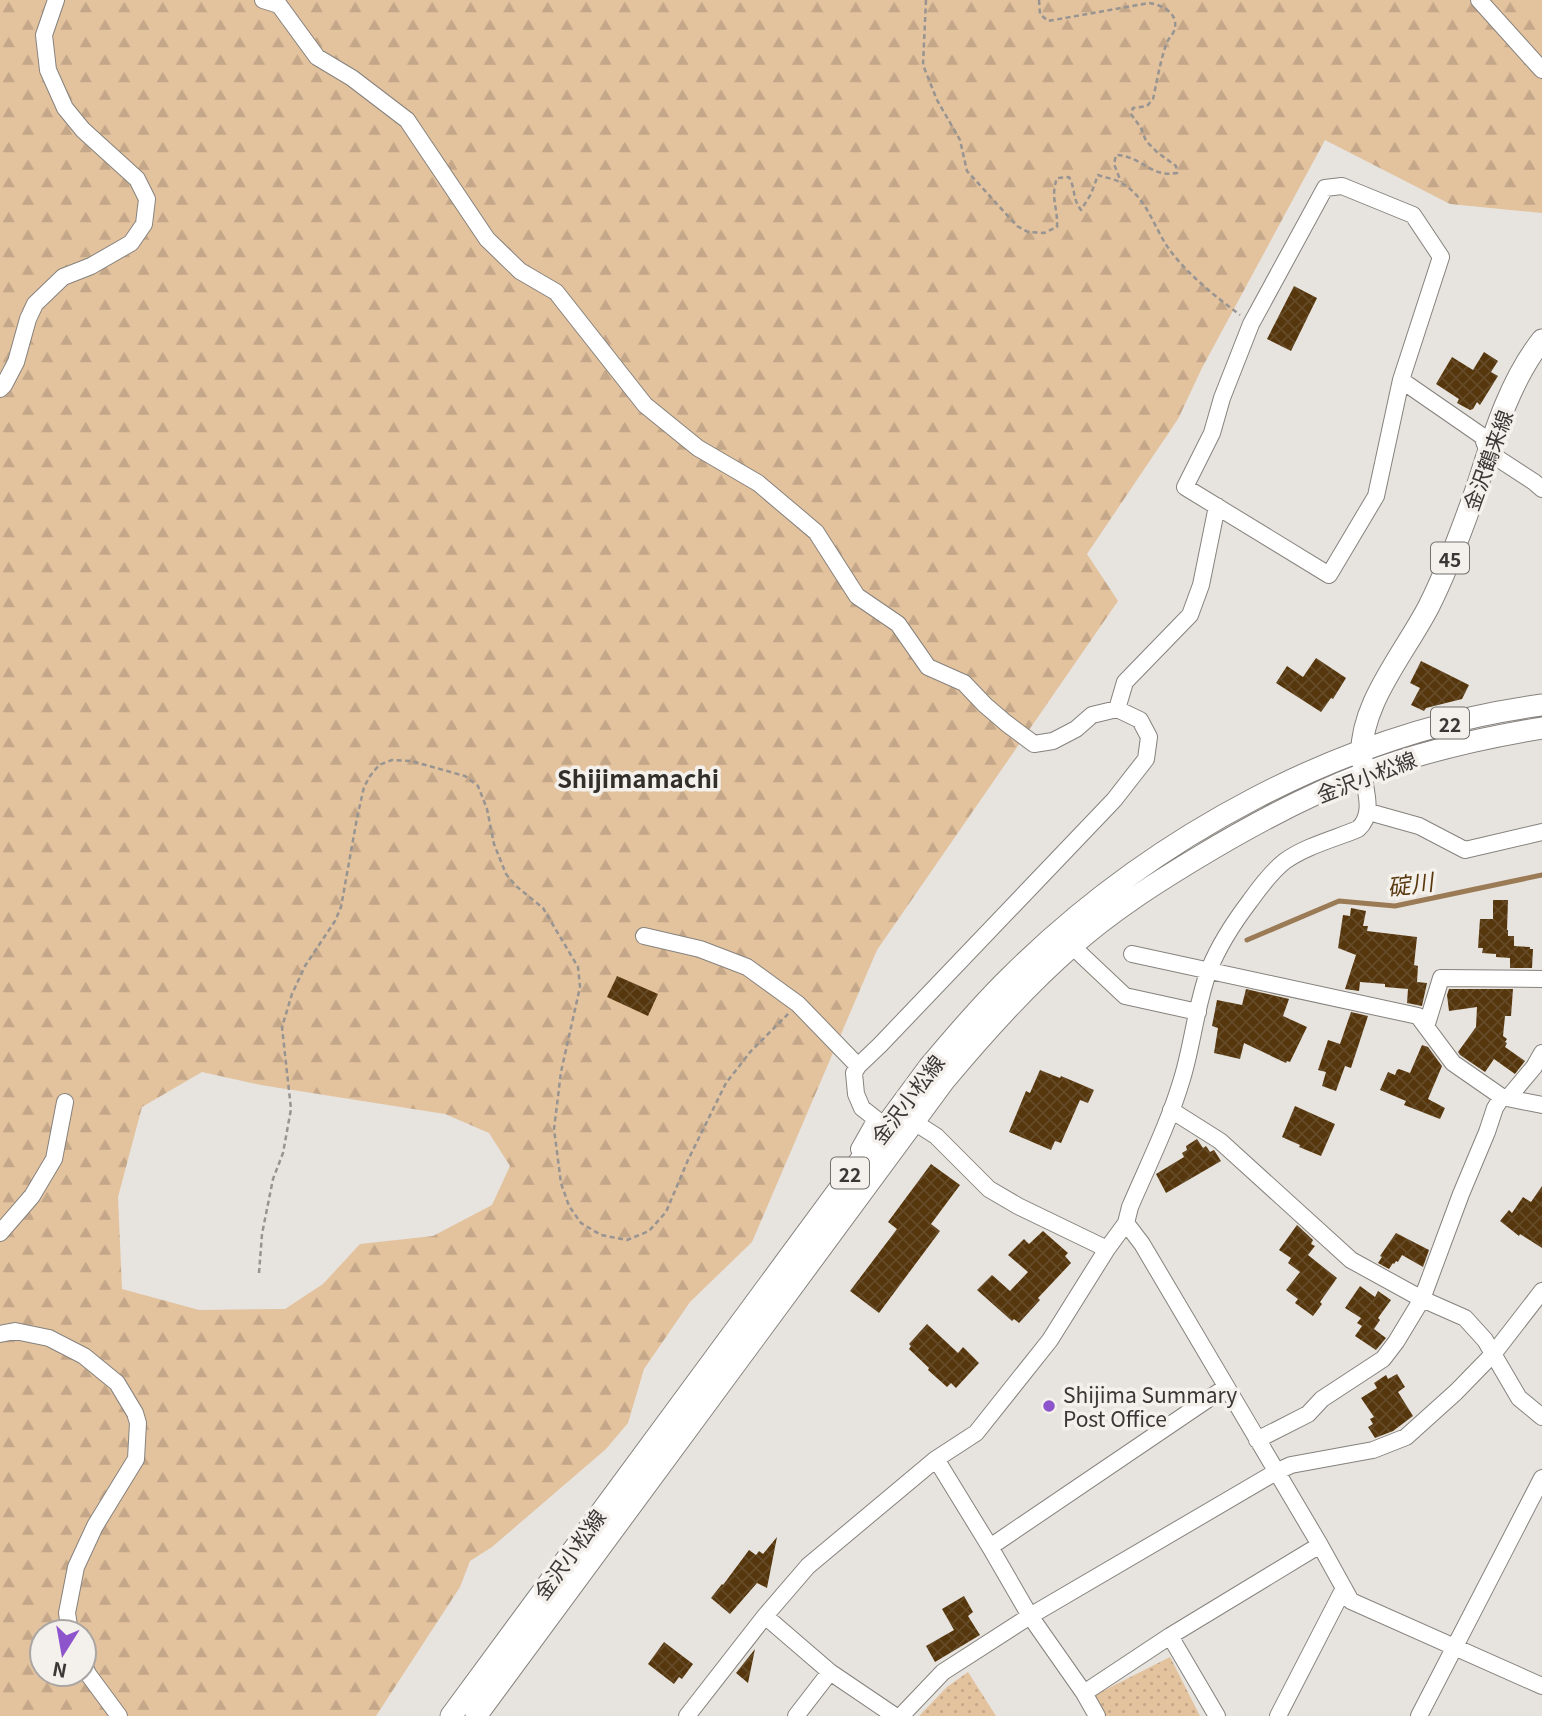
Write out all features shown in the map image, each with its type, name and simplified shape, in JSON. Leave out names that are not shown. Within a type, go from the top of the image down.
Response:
[{"type":"main road","name":"金沢鶴来線","points":[[1363,774],[1361,750],[1366,719],[1429,606],[1451,558],[1504,409],[1528,358],[1542,340]]},
{"type":"main road","name":"金沢小松線","points":[[451,1716],[929,1067],[1010,976],[1057,933],[1119,884],[1209,824],[1263,794],[1361,750],[1408,734],[1461,720],[1542,705]]},
{"type":"main road","name":"金沢小松線","points":[[476,1716],[944,1081],[1025,990],[1072,946],[1172,873],[1222,842],[1279,812],[1363,774],[1413,757],[1542,728]]},
{"type":"street","points":[[0,389],[16,362],[35,304],[63,277],[91,266],[131,243],[144,224],[147,200],[137,179],[83,131],[65,108],[48,70],[44,35],[56,0]]},
{"type":"street","points":[[263,0],[279,5],[317,57],[352,78],[407,120],[487,239],[520,271],[556,292],[645,405],[698,448],[758,483],[816,532],[856,597],[898,624],[928,667],[964,683],[985,705],[1034,744],[1053,741],[1076,729],[1092,715],[1117,709],[1140,720],[1149,737],[1146,759],[1114,800],[858,1066],[854,1073],[856,1094],[862,1108],[876,1119],[821,1212]]},
{"type":"street","points":[[1479,0],[1542,70]]},
{"type":"street","points":[[1342,186],[1413,215],[1441,257],[1401,380],[1376,496],[1329,575],[1185,486],[1212,433],[1222,398],[1251,324],[1325,188],[1342,186]]},
{"type":"street","points":[[1401,380],[1482,436],[1488,452],[1542,489]]},
{"type":"street","points":[[1117,709],[1125,682],[1190,615],[1201,585],[1217,506]]},
{"type":"street","points":[[687,1716],[808,1566],[936,1459],[976,1433],[1050,1340],[1126,1223],[1171,1110],[1187,1060],[1209,971],[1231,928],[1273,872],[1296,855],[1358,829],[1367,819],[1363,774]]},
{"type":"street","points":[[1368,812],[1419,827],[1465,850],[1542,832]]},
{"type":"street","points":[[644,936],[700,949],[747,967],[798,1004],[858,1066]]},
{"type":"street","points":[[1072,946],[1125,996],[1198,1012]]},
{"type":"street","points":[[1132,954],[1418,1016],[1453,1063],[1505,1098],[1542,1105]]},
{"type":"street","points":[[1426,1027],[1441,978],[1542,979]]},
{"type":"street","points":[[1257,1440],[1308,1414],[1322,1399],[1383,1359],[1396,1342],[1422,1299],[1495,1108],[1534,1067],[1542,1053]]},
{"type":"street","points":[[0,1233],[32,1196],[54,1159],[65,1102]]},
{"type":"street","points":[[1171,1110],[1220,1141],[1351,1260],[1422,1299],[1465,1318],[1494,1353],[1519,1398],[1542,1417]]},
{"type":"street","points":[[914,1122],[936,1136],[989,1189],[1107,1249]]},
{"type":"street","points":[[1126,1223],[1142,1244],[1351,1601],[1542,1686]]},
{"type":"street","points":[[901,1716],[943,1672],[1030,1616],[1276,1472],[1291,1465],[1373,1450],[1406,1437],[1494,1353],[1542,1291]]},
{"type":"street","points":[[0,1334],[15,1331],[49,1338],[83,1356],[117,1383],[138,1423],[136,1459],[95,1527],[76,1567],[68,1618]]},
{"type":"street","points":[[990,1547],[1226,1387]]},
{"type":"street","points":[[936,1459],[1030,1616],[1097,1716]]},
{"type":"street","points":[[1419,1716],[1542,1478]]},
{"type":"street","points":[[1084,1693],[1170,1636],[1320,1545]]},
{"type":"street","points":[[1278,1716],[1344,1588]]},
{"type":"street","points":[[765,1616],[830,1672],[895,1716]]},
{"type":"street","points":[[1170,1636],[1217,1716]]},
{"type":"street","points":[[796,1716],[830,1672]]},
{"type":"street","points":[[98,1688],[119,1716]]},
{"type":"path","points":[[926,0],[923,65],[937,100],[960,140],[967,171],[1017,226],[1028,232],[1044,233],[1057,227],[1053,189],[1057,178],[1069,177],[1081,210],[1098,175],[1121,182],[1133,191],[1153,218],[1169,248],[1189,271],[1214,296],[1251,324]]},
{"type":"path","points":[[1039,0],[1040,15],[1048,21],[1157,2],[1169,10],[1175,22],[1173,32],[1166,42],[1153,99],[1147,106],[1133,108],[1130,114],[1141,128],[1146,141],[1176,166],[1177,173],[1156,173],[1127,155],[1116,155],[1114,164],[1121,182]]},
{"type":"path","points":[[259,1273],[262,1234],[270,1193],[283,1153],[291,1109],[282,1027],[292,994],[305,966],[335,921],[341,907],[364,787],[379,765],[393,760],[411,761],[465,776],[478,786],[487,809],[494,844],[506,874],[543,908],[578,967],[580,987],[561,1072],[554,1129],[561,1183],[569,1206],[581,1223],[601,1235],[627,1240],[649,1231],[666,1212],[726,1083],[751,1051],[798,1004]]},
{"type":"green space","points":[[0,0],[1542,0],[1542,213],[1450,204],[1325,140],[1202,368],[1178,419],[1087,554],[1118,601],[877,950],[752,1242],[690,1302],[644,1369],[628,1423],[606,1449],[492,1547],[470,1561],[460,1587],[376,1716],[0,1716]],"holes":[[[202,1072],[261,1085],[445,1114],[489,1133],[510,1166],[492,1205],[433,1236],[360,1244],[323,1284],[285,1309],[199,1310],[122,1289],[118,1197],[142,1107]]]},
{"type":"green space","points":[[1170,1657],[1200,1716],[1105,1716],[1093,1696]]},
{"type":"green space","points":[[968,1672],[996,1716],[919,1716],[947,1687]]},
{"type":"building","points":[[1294,286],[1317,298],[1291,351],[1267,339]]},
{"type":"building","points":[[1484,352],[1498,361],[1491,372],[1498,376],[1480,405],[1477,402],[1470,410],[1457,403],[1459,399],[1436,384],[1452,357],[1473,370]]},
{"type":"building","points":[[1316,658],[1346,678],[1321,712],[1276,683],[1287,666],[1303,677]]},
{"type":"building","points":[[1421,661],[1469,685],[1462,699],[1426,708],[1424,711],[1411,705],[1420,688],[1410,683]]},
{"type":"building","points":[[1493,900],[1508,900],[1508,936],[1514,936],[1514,946],[1533,949],[1532,968],[1510,968],[1510,958],[1482,953],[1483,948],[1478,948],[1480,919],[1493,919]]},
{"type":"building","points":[[1351,908],[1366,911],[1363,926],[1368,926],[1367,931],[1417,937],[1414,965],[1418,966],[1417,982],[1427,983],[1422,1006],[1407,1003],[1408,989],[1360,982],[1359,991],[1345,989],[1356,955],[1338,948],[1343,915],[1350,916]]},
{"type":"building","points":[[617,976],[658,994],[648,1016],[607,997]]},
{"type":"building","points":[[1246,989],[1289,999],[1283,1016],[1307,1027],[1290,1062],[1286,1063],[1244,1043],[1240,1059],[1214,1053],[1218,1028],[1212,1026],[1217,1000],[1242,1005]]},
{"type":"building","points":[[1449,989],[1513,989],[1511,1016],[1505,1016],[1503,1036],[1507,1039],[1505,1047],[1525,1061],[1515,1074],[1494,1059],[1485,1072],[1460,1055],[1458,1052],[1476,1027],[1477,1007],[1449,1011]]},
{"type":"building","points":[[1351,1012],[1368,1016],[1351,1068],[1345,1066],[1336,1091],[1322,1086],[1326,1072],[1318,1070],[1328,1040],[1340,1044]]},
{"type":"building","points":[[1422,1045],[1428,1047],[1442,1066],[1428,1099],[1445,1108],[1440,1119],[1404,1105],[1406,1101],[1380,1090],[1388,1072],[1395,1075],[1399,1069],[1410,1073]]},
{"type":"building","points":[[1040,1070],[1094,1090],[1088,1103],[1080,1100],[1061,1143],[1055,1141],[1051,1150],[1009,1132],[1026,1091],[1030,1093]]},
{"type":"building","points":[[1295,1106],[1335,1124],[1321,1156],[1282,1137]]},
{"type":"building","points":[[1197,1139],[1203,1148],[1206,1146],[1210,1152],[1214,1150],[1221,1161],[1166,1193],[1156,1174],[1184,1157],[1182,1153],[1187,1150],[1186,1146]]},
{"type":"building","points":[[931,1164],[960,1185],[931,1224],[940,1231],[879,1313],[850,1291],[897,1229],[888,1222]]},
{"type":"building","points":[[1542,1186],[1542,1248],[1520,1234],[1519,1236],[1500,1221],[1509,1210],[1512,1213],[1523,1197],[1531,1202]]},
{"type":"building","points":[[1297,1225],[1313,1240],[1311,1244],[1315,1246],[1308,1255],[1337,1278],[1313,1316],[1295,1303],[1298,1299],[1286,1290],[1300,1272],[1288,1263],[1291,1258],[1279,1250]]},
{"type":"building","points":[[1043,1231],[1068,1253],[1065,1256],[1071,1263],[1019,1323],[1014,1319],[1012,1321],[977,1290],[992,1275],[1010,1291],[1028,1272],[1008,1255],[1024,1239],[1029,1244]]},
{"type":"building","points":[[1396,1233],[1429,1250],[1423,1267],[1402,1255],[1389,1269],[1378,1263]]},
{"type":"building","points":[[1360,1286],[1375,1297],[1378,1291],[1391,1300],[1378,1318],[1380,1320],[1374,1329],[1386,1338],[1376,1350],[1355,1336],[1362,1326],[1357,1323],[1361,1318],[1345,1308]]},
{"type":"building","points":[[927,1324],[958,1353],[963,1347],[979,1363],[956,1388],[951,1383],[947,1387],[909,1349],[909,1344]]},
{"type":"building","points":[[1397,1374],[1405,1387],[1398,1392],[1413,1416],[1393,1431],[1375,1438],[1368,1427],[1373,1424],[1370,1419],[1374,1417],[1361,1398],[1377,1388],[1374,1383],[1386,1375],[1388,1379]]},
{"type":"building","points":[[777,1537],[767,1588],[757,1583],[730,1614],[711,1598],[749,1550],[756,1555],[759,1551],[763,1554]]},
{"type":"building","points":[[964,1596],[973,1612],[968,1616],[980,1635],[935,1662],[926,1646],[954,1630],[942,1609]]},
{"type":"building","points":[[664,1642],[693,1664],[682,1679],[679,1677],[674,1684],[648,1664]]},
{"type":"building","points":[[755,1649],[748,1683],[736,1673]]},
{"type":"waterway","name":"碇川","points":[[1247,940],[1339,901],[1395,906],[1542,875]]},
{"type":"place","name":"Shijima Summary Post Office","points":[[1049,1406]]},
{"type":"district","name":"Shijimamachi","points":[[638,777]]}]
